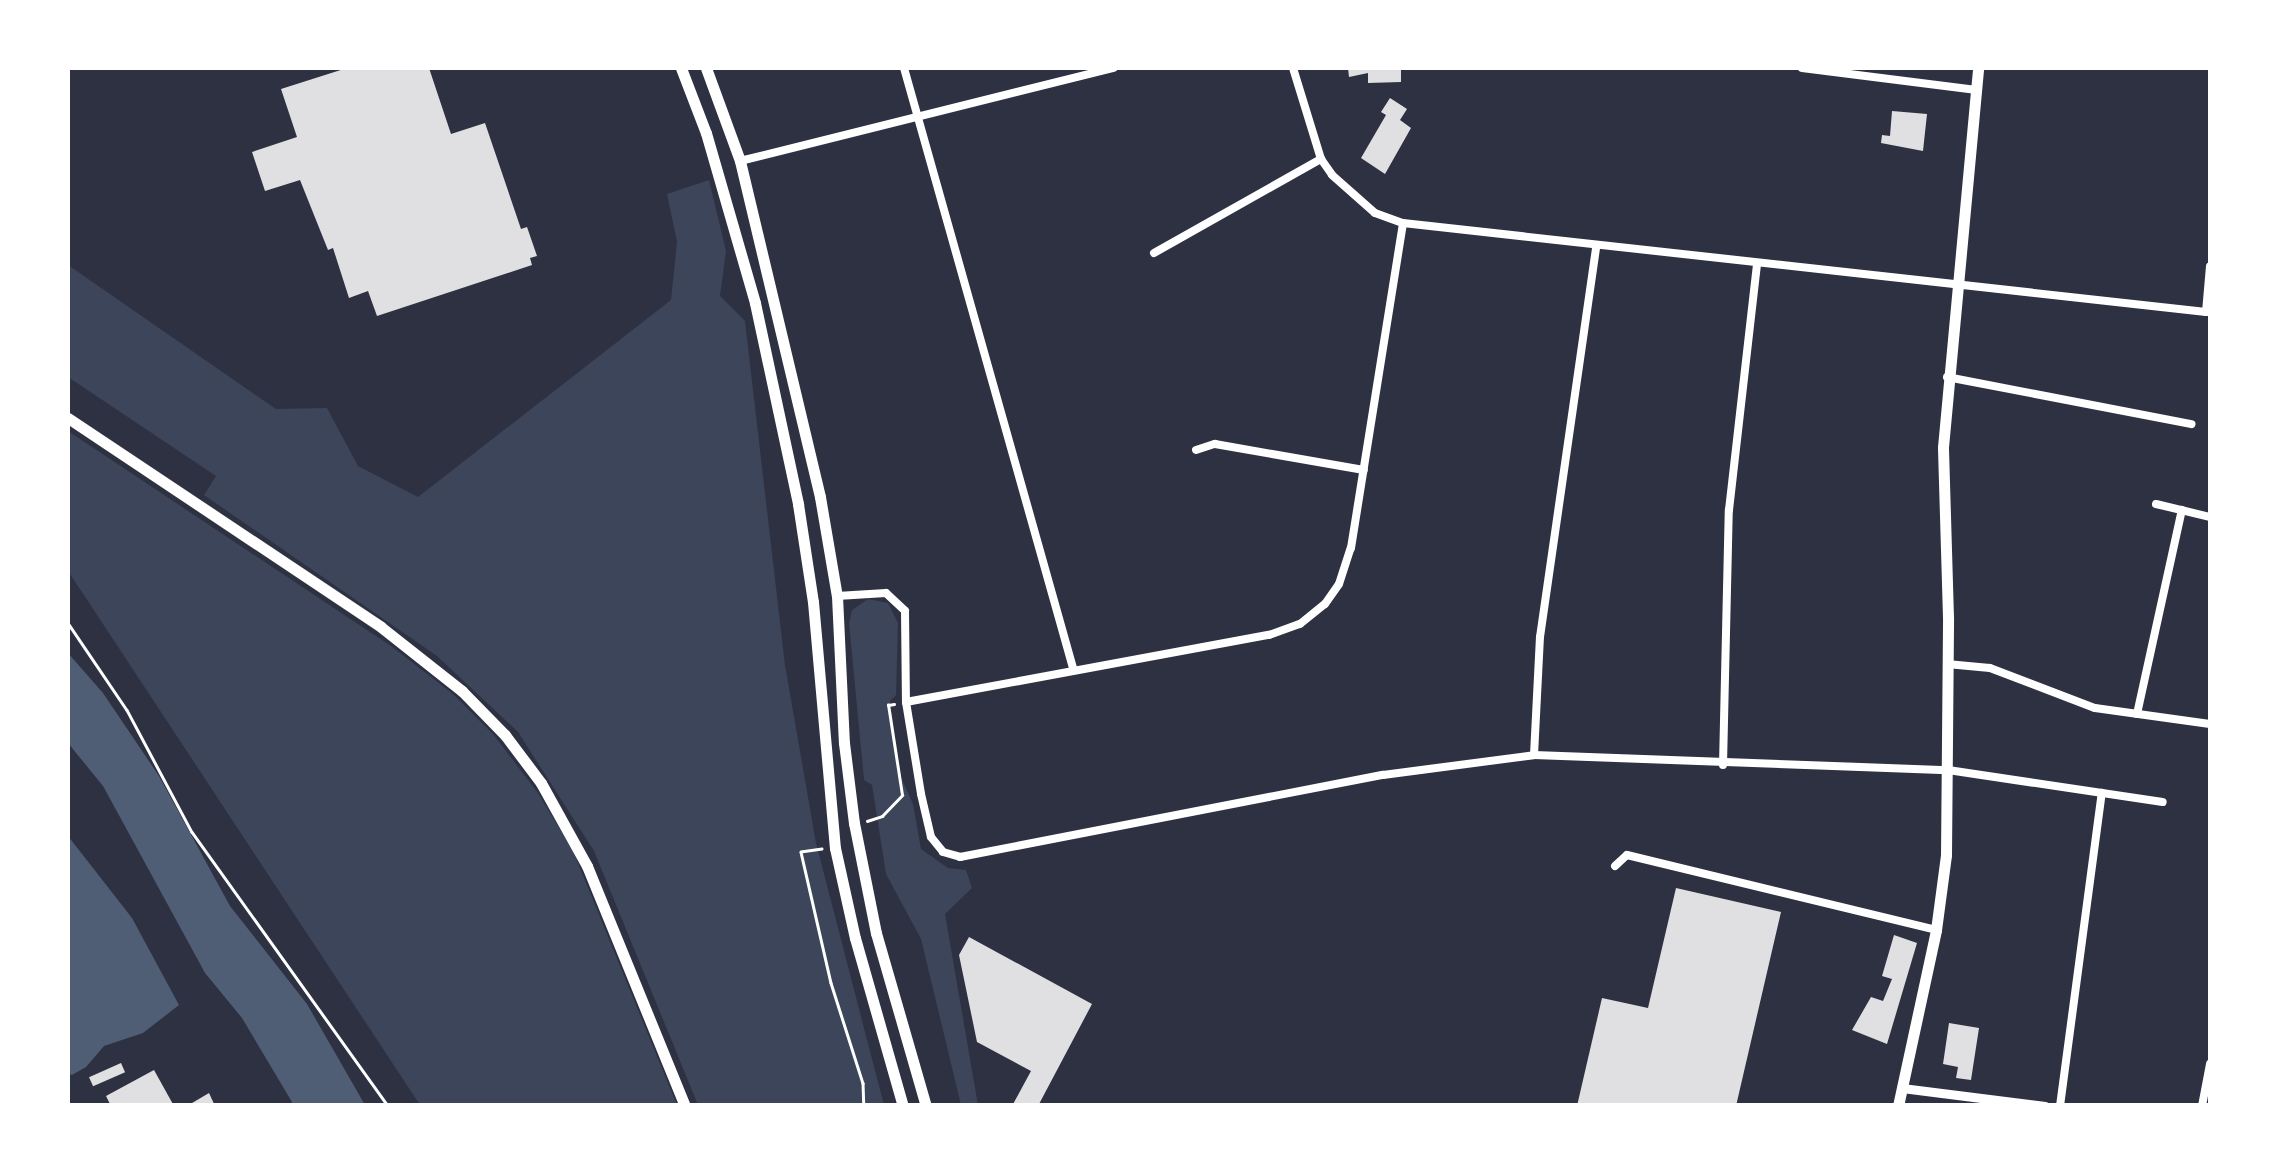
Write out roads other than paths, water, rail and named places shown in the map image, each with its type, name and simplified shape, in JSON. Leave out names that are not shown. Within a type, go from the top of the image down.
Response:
[{"type":"main road","points":[[681,68],[706,132],[755,303],[798,504],[812,602],[836,848],[855,938],[903,1106]]},
{"type":"main road","points":[[706,68],[740,161],[820,497],[837,596],[844,743],[856,835],[876,933],[926,1106]]},
{"type":"main road","points":[[1898,1106],[1936,930],[1946,855],[1947,664],[1942,490],[1947,377],[1978,68]]},
{"type":"main road","points":[[68,418],[380,627],[449,680],[505,735],[541,782],[587,866],[685,1106]]},
{"type":"street","points":[[904,68],[921,116],[1073,668]]},
{"type":"street","points":[[740,161],[1114,68]]},
{"type":"street","points":[[1292,68],[1321,159],[1352,196],[1375,213],[1404,224],[1757,266],[2206,312],[2210,266]]},
{"type":"street","points":[[1802,68],[1975,90]]},
{"type":"street","points":[[1154,253],[1321,159]]},
{"type":"street","points":[[906,702],[1073,668],[1269,635],[1300,624],[1326,604],[1339,584],[1351,548],[1404,224]]},
{"type":"street","points":[[1534,755],[1540,637],[1596,248]]},
{"type":"street","points":[[1722,765],[1729,510],[1757,266]]},
{"type":"street","points":[[1947,377],[2192,424]]},
{"type":"street","points":[[1196,450],[1215,444],[1364,470]]},
{"type":"street","points":[[2156,504],[2210,517]]},
{"type":"street","points":[[2137,714],[2182,510]]},
{"type":"street","points":[[837,596],[886,593],[905,611],[906,702],[932,837],[943,852],[960,857],[1384,775],[1534,755],[1722,765],[1948,770],[2163,802]]},
{"type":"street","points":[[1947,664],[1981,666],[2067,700],[2210,724]]},
{"type":"street","points":[[2060,1106],[2102,793]]},
{"type":"street","points":[[1615,866],[1627,855],[1936,930]]},
{"type":"street","points":[[2202,1106],[2210,1064]]},
{"type":"street","points":[[1902,1088],[2046,1106]]}]
